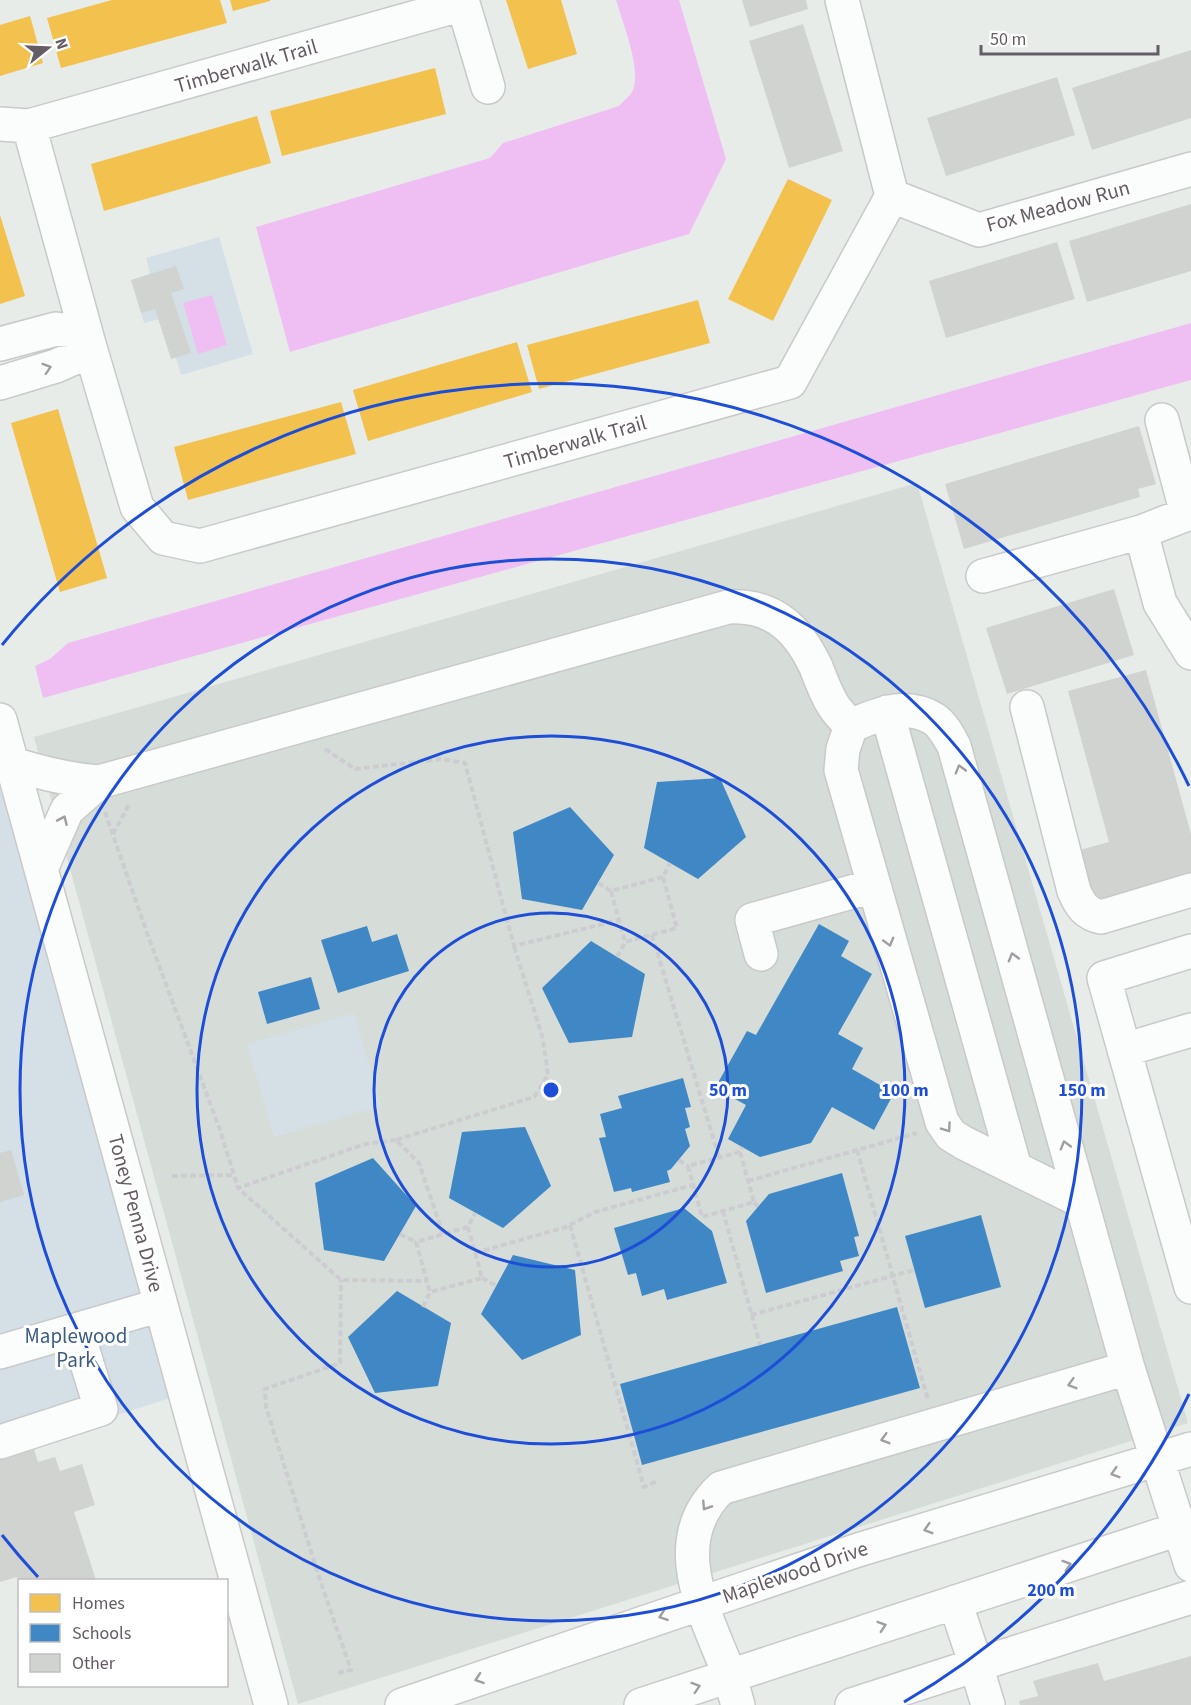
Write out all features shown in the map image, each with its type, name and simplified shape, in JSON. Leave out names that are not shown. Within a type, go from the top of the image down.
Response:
[{"type":"street","points":[[842,0],[892,196]]},
{"type":"street","name":"Timberwalk Trail","points":[[488,87],[462,2],[14,125],[89,344],[137,507],[163,538],[200,546],[790,382],[892,196]]},
{"type":"street","name":"Fox Meadow Run","points":[[892,196],[979,230],[1191,169]]},
{"type":"street","points":[[0,344],[56,329],[72,331],[89,344],[76,357],[56,366],[0,383]]},
{"type":"street","points":[[983,576],[1141,532],[1189,516],[1162,420]]},
{"type":"street","points":[[1141,532],[1160,603],[1187,638]]},
{"type":"street","points":[[41,869],[67,810],[85,792],[100,792],[728,607],[740,606],[766,612],[800,637],[832,705],[851,726]]},
{"type":"street","points":[[1027,707],[1074,891],[1080,904],[1091,915],[1101,917],[1191,890]]},
{"type":"street","points":[[1081,1201],[964,1143],[951,1135],[944,1125],[841,770],[843,749],[851,726],[877,714],[894,710],[918,713],[934,719],[946,732],[954,746],[1128,1368],[1158,1460],[1186,1527],[1191,1565]]},
{"type":"street","points":[[887,712],[1015,1168]]},
{"type":"street","name":"Toney Penna Drive","points":[[0,720],[271,1705]]},
{"type":"street","points":[[13,764],[100,792]]},
{"type":"street","points":[[761,954],[753,920],[873,886]]},
{"type":"street","points":[[1191,951],[1104,978],[1191,1287]]},
{"type":"street","points":[[1124,1050],[1191,1030]]},
{"type":"street","points":[[0,1352],[161,1305]]},
{"type":"street","points":[[0,1442],[101,1409],[77,1331]]},
{"type":"street","points":[[734,1690],[700,1604],[694,1573],[692,1543],[699,1516],[721,1488],[1128,1368]]},
{"type":"street","name":"Maplewood Drive","points":[[402,1705],[858,1550],[1191,1449]]},
{"type":"street","points":[[641,1705],[734,1690],[955,1602],[1186,1527]]},
{"type":"street","points":[[852,1705],[1191,1597]]},
{"type":"street","points":[[955,1602],[988,1705]]},
{"type":"path","points":[[238,1188],[365,1144],[396,1140],[534,1097],[548,1075],[543,1039],[514,946],[465,763],[441,759],[355,769],[318,744]]},
{"type":"path","points":[[100,792],[147,933],[220,1130],[238,1188],[341,1280],[427,1281]]},
{"type":"path","points":[[113,834],[133,796]]},
{"type":"path","points":[[625,942],[677,928],[663,877],[670,863]]},
{"type":"path","points":[[611,891],[663,877]]},
{"type":"path","points":[[598,883],[611,891],[625,942],[617,957]]},
{"type":"path","points":[[514,946],[619,920]]},
{"type":"path","points":[[652,935],[719,1157]]},
{"type":"path","points":[[748,1181],[944,1125]]},
{"type":"path","points":[[396,1140],[419,1163],[443,1234]]},
{"type":"path","points":[[688,1166],[741,1149],[754,1202],[758,1207]]},
{"type":"path","points":[[857,1150],[930,1404]]},
{"type":"path","points":[[679,1160],[688,1166],[701,1219],[754,1202]]},
{"type":"path","points":[[172,1176],[234,1175]]},
{"type":"path","points":[[475,1253],[570,1225],[595,1212],[693,1185]]},
{"type":"path","points":[[723,1211],[760,1345]]},
{"type":"path","points":[[475,1213],[468,1227],[482,1278]]},
{"type":"path","points":[[570,1225],[644,1487],[657,1481]]},
{"type":"path","points":[[400,1234],[416,1242],[468,1227]]},
{"type":"path","points":[[416,1242],[430,1292],[423,1307]]},
{"type":"path","points":[[751,1315],[914,1270]]},
{"type":"path","points":[[430,1292],[482,1278],[497,1286]]},
{"type":"path","points":[[338,1673],[351,1670],[319,1577],[266,1407],[265,1389],[340,1363],[341,1280]]},
{"type":"shaded area","points":[[616,0],[679,0],[726,159],[689,234],[290,352],[256,227],[490,158],[503,143],[619,106],[632,92],[635,72]]},
{"type":"shaded area","points":[[212,295],[227,345],[198,354],[183,303]]},
{"type":"shaded area","points":[[1191,323],[1191,380],[43,698],[35,666],[50,659],[68,643]]},
{"type":"shaded area","points":[[917,483],[1188,1423],[298,1704],[34,737]]},
{"type":"green space","points":[[219,237],[253,354],[181,375],[164,318],[144,323],[132,280],[150,274],[146,258]]},
{"type":"green space","name":"Maplewood Park","points":[[0,772],[170,1398],[0,1453]]},
{"type":"green space","points":[[354,1013],[381,1106],[274,1137],[247,1044]]},
{"type":"building: Homes","points":[[112,0],[220,0],[227,23],[61,68],[47,18]]},
{"type":"building: Homes","points":[[230,0],[270,0],[270,1],[233,11]]},
{"type":"building: Homes","points":[[506,0],[561,0],[577,54],[528,69]]},
{"type":"building: Homes","points":[[30,16],[43,63],[0,76],[0,25]]},
{"type":"building: Homes","points":[[435,68],[446,114],[282,156],[270,111]]},
{"type":"building: Homes","points":[[257,116],[271,163],[104,211],[91,164]]},
{"type":"building: Homes","points":[[788,179],[832,200],[773,321],[728,299]]},
{"type":"building: Homes","points":[[0,215],[25,296],[0,304]]},
{"type":"building: Homes","points":[[698,300],[710,343],[539,389],[527,345]]},
{"type":"building: Homes","points":[[517,342],[532,392],[368,441],[353,390]]},
{"type":"building: Homes","points":[[341,402],[356,454],[188,500],[174,447]]},
{"type":"building: Homes","points":[[58,409],[107,578],[60,592],[11,423]]},
{"type":"building: Schools","points":[[720,778],[746,837],[698,879],[644,848],[657,782]]},
{"type":"building: Schools","points":[[570,807],[614,855],[582,910],[522,899],[513,832]]},
{"type":"building: Schools","points":[[819,924],[849,941],[841,956],[872,974],[838,1034],[863,1048],[852,1069],[894,1093],[874,1130],[832,1107],[811,1143],[760,1157],[728,1139],[746,1105],[715,1088],[747,1031],[756,1035]]},
{"type":"building: Schools","points":[[367,926],[372,942],[397,934],[409,971],[338,993],[321,940]]},
{"type":"building: Schools","points":[[591,941],[645,974],[632,1037],[569,1043],[542,988]]},
{"type":"building: Schools","points":[[311,977],[320,1009],[267,1024],[258,992]]},
{"type":"building: Schools","points":[[683,1078],[691,1107],[685,1108],[690,1127],[685,1129],[690,1146],[667,1171],[670,1182],[632,1192],[631,1188],[614,1192],[599,1138],[606,1137],[600,1114],[622,1108],[618,1096]]},
{"type":"building: Schools","points":[[525,1127],[551,1186],[503,1228],[449,1198],[462,1132]]},
{"type":"building: Schools","points":[[373,1158],[416,1206],[384,1261],[324,1250],[315,1183]]},
{"type":"building: Schools","points":[[842,1173],[859,1236],[854,1237],[859,1256],[840,1261],[843,1271],[766,1293],[746,1221],[769,1194]]},
{"type":"building: Schools","points":[[684,1208],[712,1231],[727,1283],[667,1300],[664,1289],[642,1296],[636,1273],[628,1275],[614,1228]]},
{"type":"building: Schools","points":[[981,1215],[1001,1287],[925,1308],[905,1236]]},
{"type":"building: Schools","points":[[513,1255],[575,1270],[581,1335],[522,1360],[481,1314]]},
{"type":"building: Schools","points":[[397,1291],[451,1323],[438,1386],[375,1393],[348,1337]]},
{"type":"building: Schools","points":[[897,1307],[920,1388],[642,1465],[620,1384]]},
{"type":"building: Other","points":[[742,0],[806,0],[808,9],[750,27]]},
{"type":"building: Other","points":[[803,24],[843,151],[789,168],[749,41]]},
{"type":"building: Other","points":[[1191,50],[1191,118],[1092,150],[1072,88]]},
{"type":"building: Other","points":[[1057,77],[1075,135],[946,176],[927,118]]},
{"type":"building: Other","points":[[1191,204],[1191,271],[1087,302],[1069,241]]},
{"type":"building: Other","points":[[1057,242],[1075,299],[946,338],[929,281]]},
{"type":"building: Other","points":[[176,266],[184,289],[171,293],[191,353],[171,359],[155,309],[141,313],[131,280]]},
{"type":"building: Other","points":[[1139,426],[1156,484],[1138,489],[1140,497],[964,549],[945,484]]},
{"type":"building: Other","points":[[1114,589],[1134,655],[1007,694],[986,628]]},
{"type":"building: Other","points":[[1146,670],[1191,834],[1191,878],[1095,905],[1080,850],[1109,842],[1068,691]]},
{"type":"building: Other","points":[[11,1150],[24,1195],[0,1202],[0,1153]]},
{"type":"building: Other","points":[[32,1443],[38,1462],[55,1457],[60,1471],[82,1464],[95,1505],[74,1512],[96,1579],[18,1580],[17,1577],[0,1582],[0,1453]]},
{"type":"building: Other","points":[[1191,1656],[1191,1705],[1020,1705],[1019,1701],[1038,1696],[1033,1681],[1098,1663],[1104,1681]]}]
